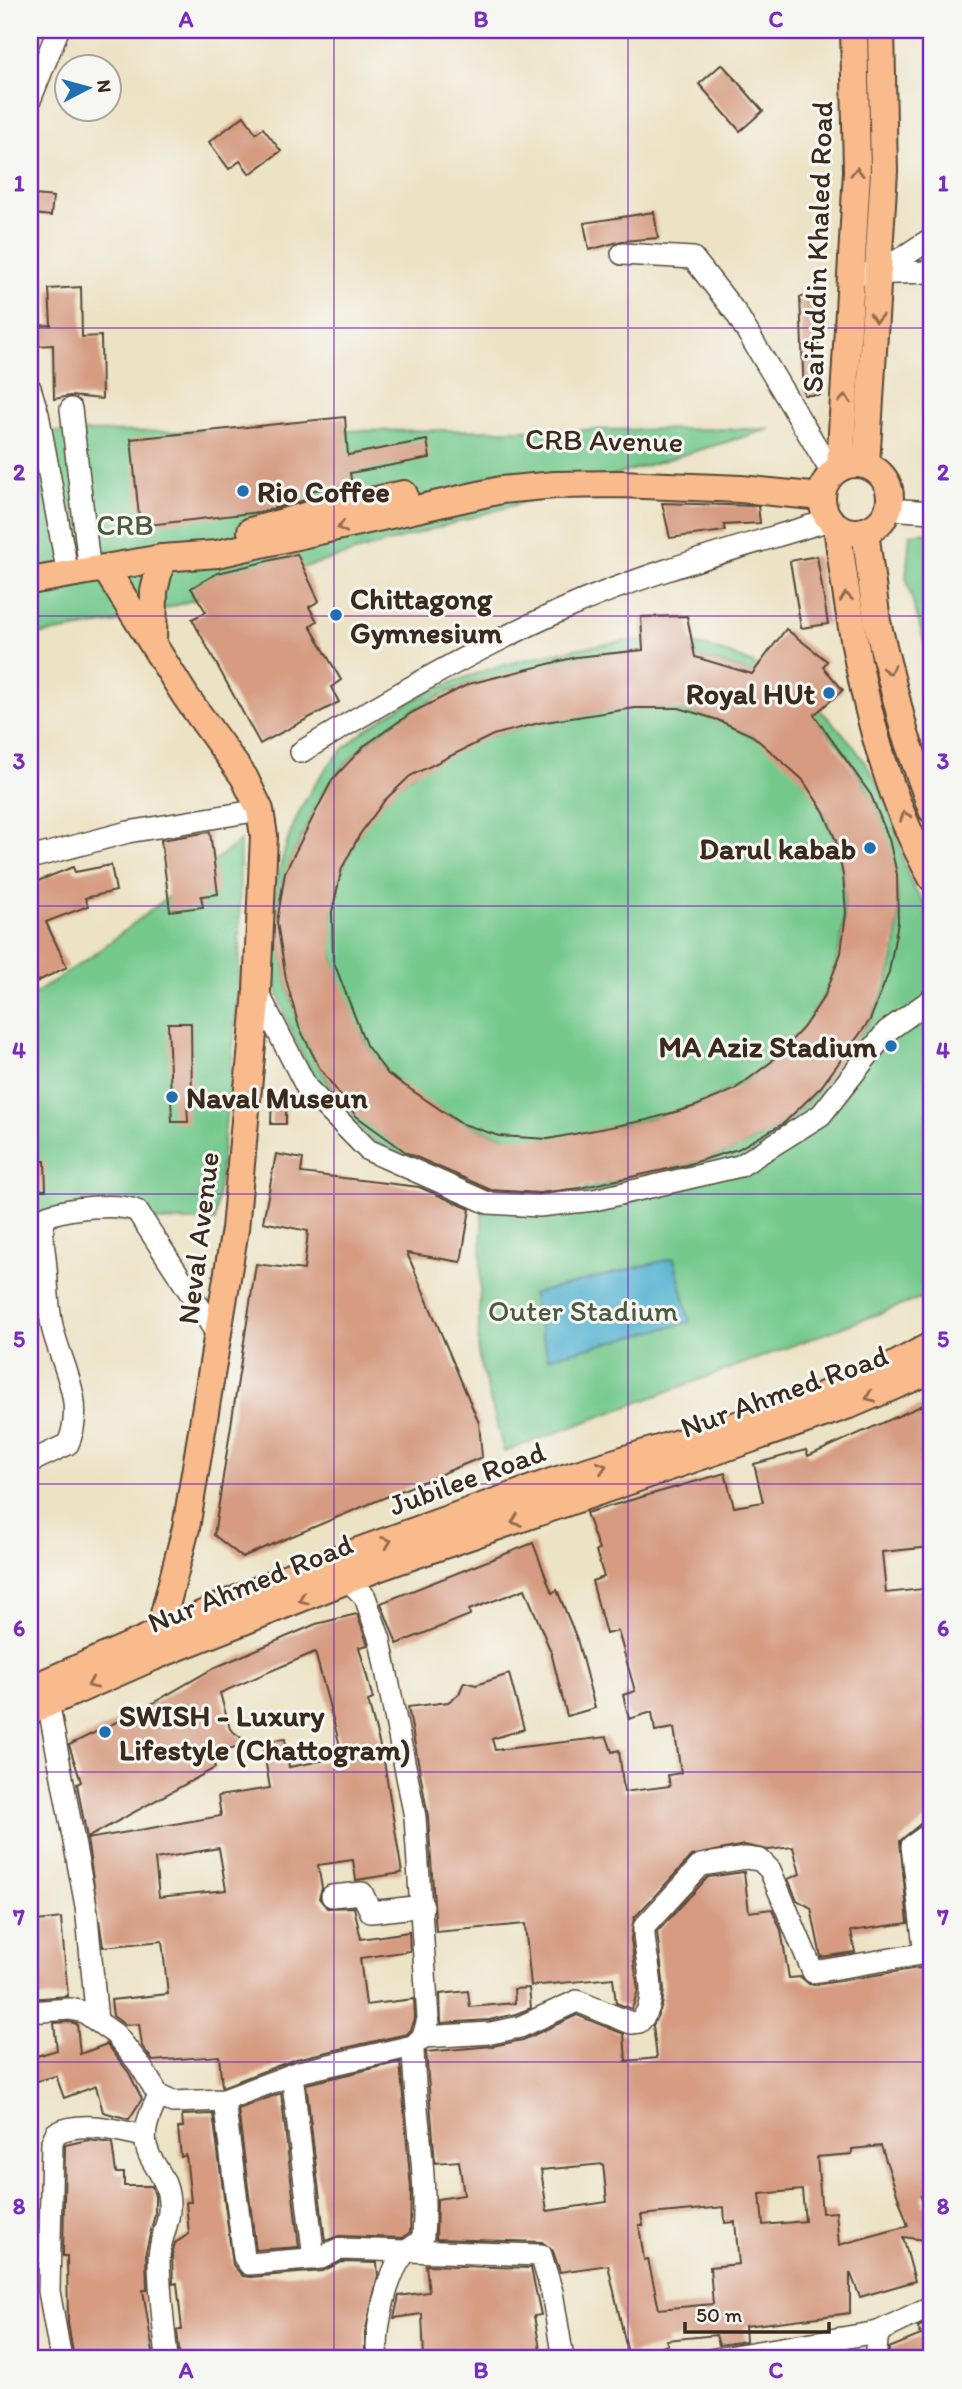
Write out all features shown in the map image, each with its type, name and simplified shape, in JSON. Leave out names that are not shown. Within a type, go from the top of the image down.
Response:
[{"type":"main road","name":"Saifuddin Khaled Road","points":[[854,30],[857,172],[853,275],[836,490],[850,628],[879,748],[921,858],[932,878]]},
{"type":"main road","name":"Saifuddin Khaled Road","points":[[836,490],[880,272],[884,171],[881,30]]},
{"type":"main road","points":[[879,472],[887,484],[888,509],[879,523],[864,531],[846,530],[836,490],[879,472]]},
{"type":"main road","name":"CRB Avenue","points":[[30,581],[87,569],[291,539],[391,506],[500,482],[836,490]]},
{"type":"main road","points":[[864,531],[877,622],[905,734],[932,810]]},
{"type":"main road","points":[[153,643],[154,591],[173,557]]},
{"type":"main road","name":"Neval Avenue","points":[[87,569],[153,643],[186,697],[244,777],[260,810],[264,836],[257,991],[243,1152],[219,1337],[186,1528],[155,1647]]},
{"type":"main road","name":"Jubilee Road","points":[[36,1701],[155,1647],[205,1611],[297,1573],[551,1482],[789,1409],[886,1370],[932,1345]]},
{"type":"main road","name":"Nur Ahmed Road","points":[[155,1647],[852,1405],[932,1370]]},
{"type":"street","points":[[30,100],[35,76],[58,30]]},
{"type":"street","points":[[880,272],[932,237]]},
{"type":"street","points":[[301,752],[411,686],[562,610],[650,576],[823,522],[836,490],[736,313],[692,258],[622,254]]},
{"type":"street","points":[[853,275],[932,272]]},
{"type":"street","points":[[30,388],[87,569]]},
{"type":"street","points":[[71,409],[87,569]]},
{"type":"street","points":[[888,509],[932,512]]},
{"type":"street","points":[[30,858],[128,832],[260,810]]},
{"type":"street","points":[[257,991],[307,1088],[368,1150],[488,1203],[539,1206],[594,1200],[740,1166],[821,1115],[887,1031],[932,999]]},
{"type":"street","points":[[30,1462],[68,1444],[75,1429],[76,1411],[69,1374],[53,1332],[42,1233],[47,1216],[114,1206],[126,1206],[137,1211],[219,1337]]},
{"type":"street","points":[[349,1580],[365,1597],[380,1640],[415,1818],[423,1906],[428,2018],[418,2042],[414,2099],[423,2163],[424,2213],[420,2243],[404,2253],[386,2293],[376,2346],[378,2359]]},
{"type":"street","points":[[36,1701],[86,1906],[97,2021]]},
{"type":"street","points":[[30,2012],[70,2009],[83,2012],[124,2045],[159,2096],[173,2102],[224,2100],[292,2074],[418,2042],[491,2034],[520,2027],[577,2001],[631,2024],[639,2022],[649,2009],[651,1993],[644,1927],[701,1865],[713,1862],[760,1860],[770,1870],[813,1972],[929,1954],[912,1846],[932,1832]]},
{"type":"street","points":[[332,1896],[362,1893],[371,1912],[423,1906]]},
{"type":"street","points":[[292,2074],[314,2259]]},
{"type":"street","points":[[159,2096],[145,2121],[144,2136],[148,2156],[168,2195],[169,2212],[159,2254],[167,2359]]},
{"type":"street","points":[[224,2100],[246,2261],[253,2264],[314,2259],[340,2249],[541,2255],[552,2292],[563,2359]]},
{"type":"street","points":[[61,2359],[39,2213],[56,2133],[67,2128],[107,2128],[144,2136]]},
{"type":"street","points":[[715,2359],[878,2332],[932,2306]]},
{"type":"street","points":[[876,2359],[878,2332]]},
{"type":"green space","name":"CRB","points":[[770,429],[123,621],[30,636],[30,432]]},
{"type":"green space","points":[[932,532],[932,670],[906,577],[910,534]]},
{"type":"green space","name":"MA Aziz Stadium","points":[[635,640],[692,644],[710,648],[765,670],[791,686],[836,726],[872,774],[886,801],[911,883],[932,914],[932,1294],[504,1452],[478,1354],[483,1194],[430,1172],[379,1144],[341,1115],[329,1099],[303,1056],[282,1007],[272,944],[273,911],[286,846],[298,814],[334,759],[358,736],[388,715],[455,682],[526,659]],"holes":[[[649,650],[717,662],[765,680],[816,719],[846,755],[870,796],[888,840],[897,886],[898,932],[889,978],[863,1031],[821,1086],[789,1119],[746,1145],[691,1164],[566,1193],[520,1194],[475,1185],[414,1156],[376,1130],[341,1098],[314,1058],[289,990],[279,938],[279,900],[287,871],[315,809],[334,777],[362,748],[413,711],[449,692],[481,680]]]},
{"type":"green space","points":[[635,708],[666,709],[694,714],[736,728],[785,760],[812,792],[831,829],[842,870],[844,912],[838,954],[824,993],[802,1029],[761,1070],[738,1085],[689,1107],[636,1122],[555,1138],[503,1136],[475,1127],[435,1107],[397,1081],[380,1063],[359,1028],[335,968],[331,932],[333,906],[347,858],[373,815],[389,795],[431,762],[486,738],[516,729],[577,716]]},
{"type":"green space","points":[[240,841],[239,991],[215,1221],[30,1220],[30,997],[92,956]]},
{"type":"water","points":[[674,1258],[690,1322],[548,1358],[532,1294]]},
{"type":"building","points":[[722,64],[763,111],[740,131],[699,84]]},
{"type":"building","points":[[244,116],[256,133],[263,128],[281,151],[250,174],[240,161],[229,169],[209,142]]},
{"type":"building","points":[[35,195],[53,197],[51,216],[32,214]]},
{"type":"building","points":[[654,212],[658,238],[622,241],[589,250],[584,223]]},
{"type":"building","points":[[81,287],[82,337],[101,336],[102,399],[70,396],[54,399],[53,345],[35,346],[34,326],[51,325],[49,289]]},
{"type":"building","points":[[817,296],[820,395],[804,395],[800,297]]},
{"type":"building","points":[[345,417],[348,455],[427,440],[430,458],[350,473],[352,485],[308,491],[309,499],[260,512],[140,526],[131,439]]},
{"type":"building","points":[[662,503],[758,506],[760,523],[724,525],[725,531],[670,538]]},
{"type":"building","points":[[297,554],[319,601],[309,607],[317,621],[310,626],[341,680],[331,687],[339,702],[260,744],[192,619],[206,612],[191,588],[218,573]]},
{"type":"building","points":[[817,556],[828,624],[801,628],[790,561]]},
{"type":"building","points":[[687,616],[695,657],[752,674],[786,629],[827,661],[823,667],[843,690],[814,715],[871,795],[889,839],[897,874],[898,922],[889,972],[870,1020],[821,1087],[784,1123],[738,1149],[686,1165],[580,1188],[539,1193],[491,1190],[407,1153],[356,1116],[319,1067],[299,1027],[286,979],[277,922],[285,872],[332,780],[364,746],[411,713],[469,684],[576,657],[643,650],[641,617]],"holes":[[[635,708],[679,708],[718,720],[753,736],[802,779],[824,812],[836,841],[843,875],[846,913],[841,953],[825,995],[803,1028],[771,1062],[734,1090],[696,1106],[647,1120],[548,1139],[499,1136],[460,1123],[388,1074],[366,1045],[333,960],[332,912],[342,868],[360,834],[385,800],[410,776],[493,735],[539,723]]]},
{"type":"building","points":[[210,832],[218,894],[201,896],[203,907],[170,911],[161,840]]},
{"type":"building","points":[[111,865],[116,891],[85,898],[88,906],[46,922],[67,967],[30,985],[30,884],[73,867],[75,872]]},
{"type":"building","points":[[168,1023],[191,1023],[192,1102],[187,1102],[188,1122],[172,1122]]},
{"type":"building","points":[[272,1096],[286,1096],[286,1124],[271,1124]]},
{"type":"building","points":[[276,1154],[303,1159],[301,1173],[419,1187],[470,1209],[461,1262],[407,1253],[479,1423],[482,1457],[242,1557],[214,1535],[256,1264],[304,1270],[308,1231],[263,1222]]},
{"type":"building","points":[[30,1161],[45,1161],[46,1190],[30,1190]]},
{"type":"building","points":[[932,1401],[932,1484],[926,1486],[932,1505],[932,1547],[882,1552],[886,1593],[932,1588],[932,1819],[924,1821],[900,1841],[908,1923],[851,1931],[855,1952],[821,1957],[811,1908],[797,1900],[788,1879],[800,1874],[793,1847],[768,1850],[744,1845],[692,1856],[634,1918],[631,1939],[638,1990],[632,2009],[616,2003],[613,1978],[531,1986],[525,1924],[436,1932],[428,1816],[408,1707],[448,1702],[459,1694],[464,1682],[476,1685],[509,1674],[524,1729],[492,1739],[495,1750],[607,1737],[612,1752],[619,1750],[624,1792],[670,1786],[668,1775],[681,1773],[674,1728],[655,1731],[652,1712],[629,1719],[623,1695],[635,1691],[618,1631],[606,1634],[592,1581],[604,1577],[596,1551],[599,1550],[586,1513],[725,1473],[734,1507],[763,1502],[754,1464],[806,1450],[808,1456]]},
{"type":"building","points":[[533,1543],[552,1593],[557,1590],[577,1639],[595,1708],[567,1716],[551,1652],[525,1589],[469,1610],[470,1615],[397,1644],[381,1603]]},
{"type":"building","points":[[357,1614],[368,1645],[359,1647],[373,1699],[368,1701],[384,1761],[402,1873],[356,1880],[353,1860],[318,1865],[322,1888],[319,1898],[327,1908],[354,1907],[361,1939],[409,1932],[410,1951],[360,1958],[366,2005],[414,1999],[415,2018],[407,2034],[296,2059],[222,2087],[219,2056],[153,2061],[142,2046],[139,2024],[125,2025],[113,2016],[111,2000],[168,1994],[162,1941],[103,1947],[87,1839],[221,1816],[218,1796],[270,1788],[262,1741],[285,1739],[289,1767],[343,1757],[315,1652],[220,1693],[230,1729],[249,1744],[210,1753],[215,1768],[87,1838],[77,1784],[81,1782],[69,1745],[139,1711],[214,1668],[316,1624]],"holes":[[[219,1848],[226,1890],[159,1897],[155,1859]]]},
{"type":"building","points":[[744,1872],[749,1912],[772,1909],[781,1930],[789,1978],[801,1977],[809,1984],[815,1985],[918,1968],[930,1969],[932,2195],[921,2196],[932,2229],[932,2241],[903,2237],[915,2281],[860,2297],[850,2272],[850,2313],[745,2326],[746,2341],[719,2345],[716,2335],[666,2340],[668,2345],[628,2354],[608,2265],[560,2272],[553,2251],[542,2242],[436,2239],[437,2199],[464,2195],[459,2161],[435,2163],[426,2052],[492,2046],[523,2040],[577,2015],[624,2034],[626,2061],[657,2058],[653,2025],[662,2006],[664,1989],[657,1932],[708,1877]],"holes":[[[881,2146],[908,2226],[839,2245],[836,2212],[822,2213],[817,2157],[852,2154],[852,2149]],[[603,2164],[607,2202],[547,2211],[541,2170]],[[802,2190],[805,2221],[763,2225],[760,2194]],[[724,2207],[725,2223],[735,2222],[739,2264],[710,2267],[713,2304],[659,2309],[648,2259],[644,2260],[639,2225],[643,2225],[641,2215]]]},
{"type":"building","points":[[61,1918],[68,1996],[30,1999],[30,1922]]},
{"type":"building","points":[[529,1988],[531,2008],[516,2014],[489,2020],[441,2023],[440,1994],[468,1991],[470,2007],[515,2003],[514,1989]]},
{"type":"building","points":[[54,2023],[77,2024],[80,2054],[107,2044],[129,2073],[142,2099],[129,2119],[103,2112],[96,2086],[64,2098],[56,2076],[30,2083],[30,2058],[57,2050]]},
{"type":"building","points":[[400,2062],[411,2189],[410,2232],[403,2238],[339,2236],[325,2241],[306,2084]]},
{"type":"building","points":[[281,2093],[299,2247],[256,2250],[238,2109]]},
{"type":"building","points":[[213,2114],[233,2265],[243,2276],[250,2277],[322,2271],[342,2262],[377,2263],[378,2276],[365,2333],[365,2359],[180,2359],[177,2330],[182,2330],[177,2283],[173,2284],[172,2254],[175,2243],[189,2234],[186,2202],[191,2202],[186,2155],[181,2157],[178,2128],[183,2127],[182,2115]]},
{"type":"building","points":[[88,2140],[112,2143],[116,2173],[124,2173],[124,2186],[152,2186],[155,2214],[146,2251],[147,2290],[143,2290],[154,2359],[74,2359],[68,2323],[67,2256],[63,2256],[65,2145]]},
{"type":"building","points":[[426,2265],[531,2268],[541,2315],[534,2316],[542,2359],[424,2359],[422,2314],[394,2318],[399,2296],[429,2292]]},
{"type":"building","points":[[932,2320],[932,2359],[888,2359],[889,2348],[921,2335],[918,2327]]},
{"type":"place","name":"Rio Coffee","points":[[243,491]]},
{"type":"place","name":"Chittagong Gymnesium","points":[[336,615]]},
{"type":"place","name":"Royal HUt","points":[[829,693]]},
{"type":"place","name":"Darul kabab","points":[[870,848]]},
{"type":"place","name":"MA Aziz Stadium","points":[[891,1046]]},
{"type":"place","name":"Naval Museun","points":[[172,1097]]},
{"type":"place","name":"SWISH - Luxury Lifestyle (Chattogram)","points":[[105,1732]]},
{"type":"park label","name":"Outer Stadium","points":[[583,1310]]}]
